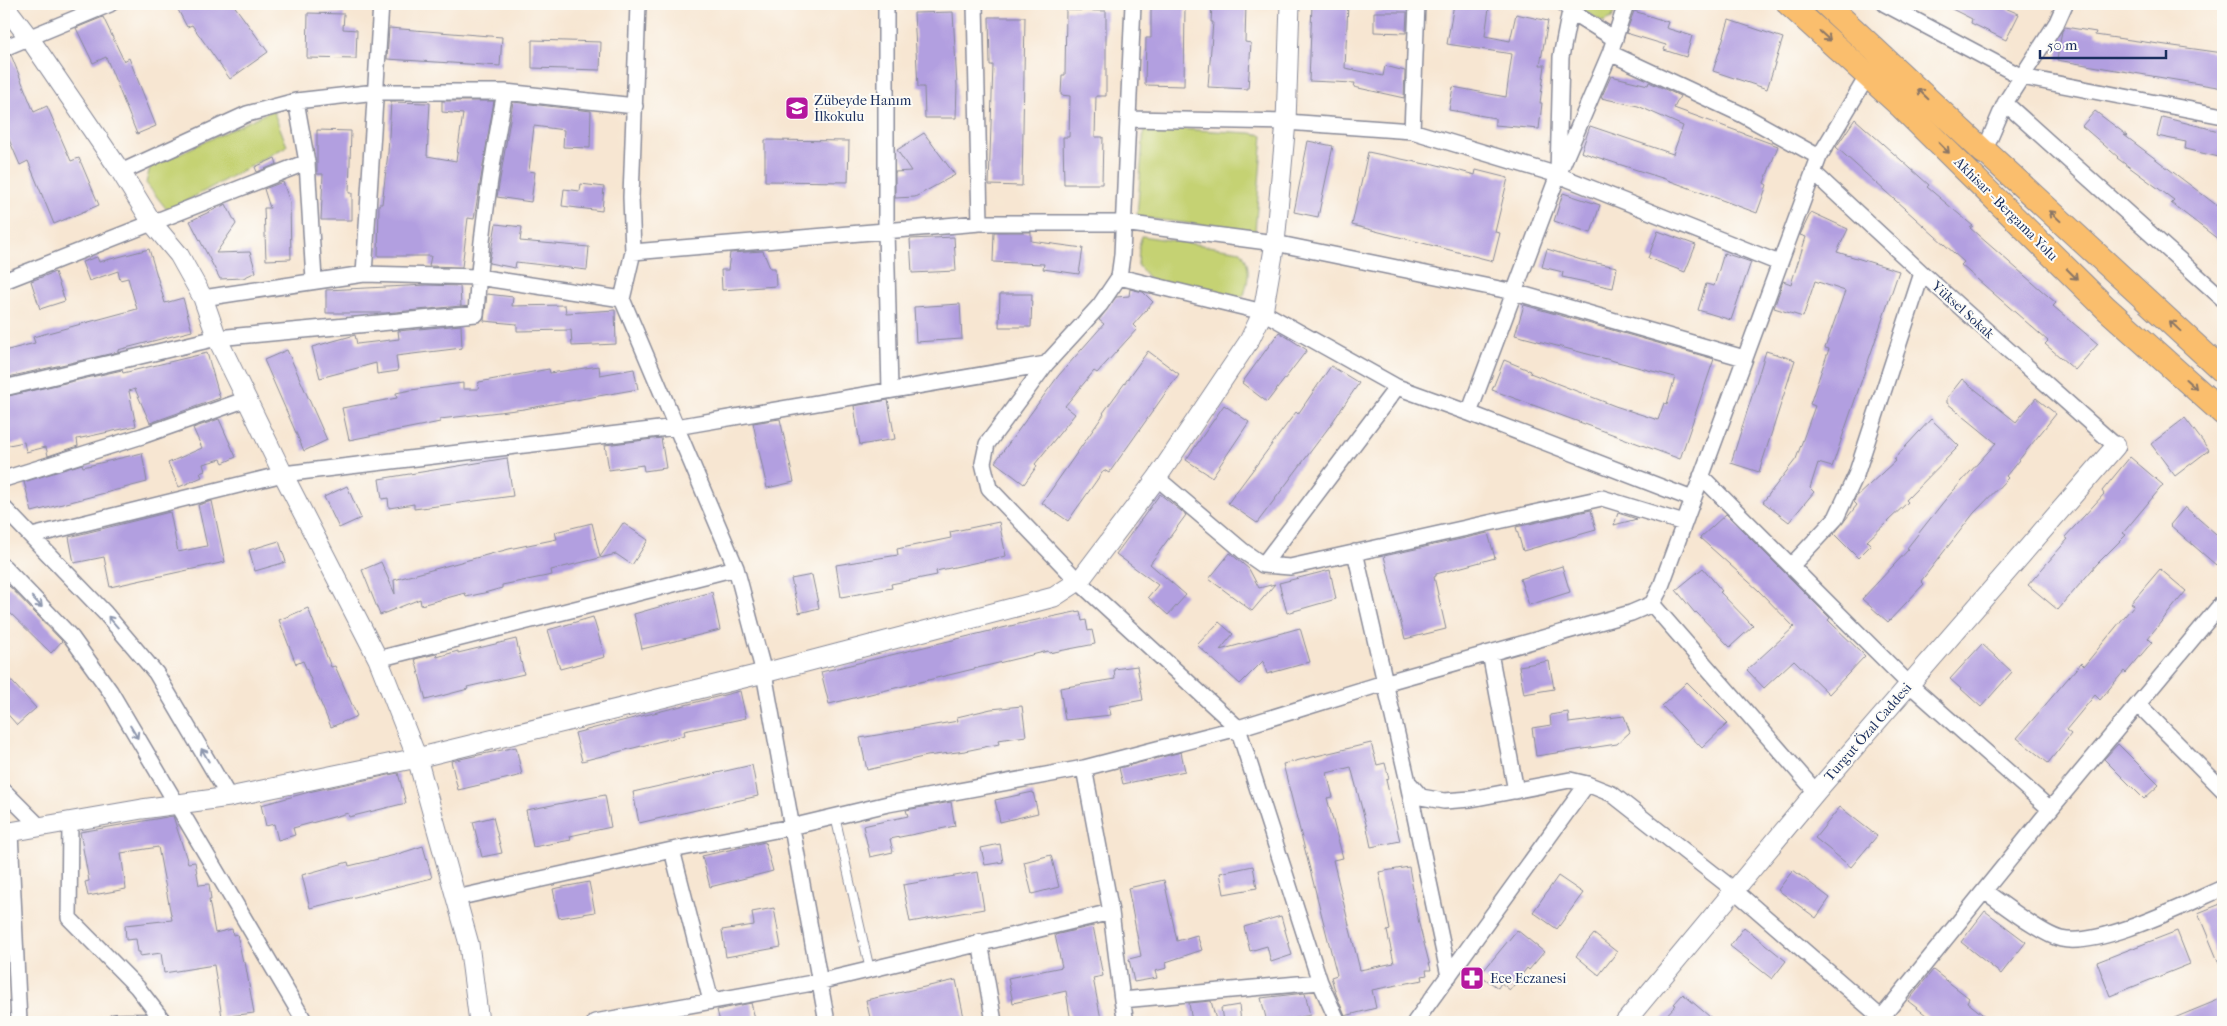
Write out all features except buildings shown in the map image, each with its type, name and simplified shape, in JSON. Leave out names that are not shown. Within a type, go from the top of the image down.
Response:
[{"type":"main road","name":"Akhisar - Bergama Yolu","points":[[1789,4],[1868,75],[2106,308],[2223,413]]},
{"type":"main road","name":"Akhisar - Bergama Yolu","points":[[1826,4],[2223,371]]},
{"type":"street","points":[[4,48],[30,39],[110,4]]},
{"type":"street","points":[[364,274],[381,4]]},
{"type":"street","points":[[638,4],[636,106],[631,197],[632,252],[622,299],[736,568],[764,673],[818,982],[827,1022]]},
{"type":"street","points":[[886,4],[886,230],[890,390]]},
{"type":"street","points":[[975,4],[980,223]]},
{"type":"street","points":[[1133,4],[1119,277],[1100,305],[1046,364],[987,444],[982,463],[989,488],[1078,581],[1238,728],[1320,982],[1338,1022]]},
{"type":"street","points":[[19,1022],[7,832],[177,804],[229,798],[417,758],[764,673],[1054,596],[1078,581],[1157,478],[1249,342],[1263,312],[1275,244],[1286,122],[1290,4]]},
{"type":"street","points":[[1412,131],[1417,4]]},
{"type":"street","points":[[1469,413],[1558,175],[1610,53],[1626,4]]},
{"type":"street","points":[[1885,4],[2022,77],[2223,116]]},
{"type":"street","points":[[1984,152],[2005,103],[2057,22],[2065,4]]},
{"type":"street","points":[[4,5],[30,39],[121,172],[153,224],[179,255],[203,298],[217,338],[283,474],[378,659],[417,758],[469,944],[479,1022]]},
{"type":"street","points":[[1558,175],[1561,57],[1567,7],[1615,38]]},
{"type":"street","name":"Yüksel Sokak","points":[[1610,53],[1743,114],[1816,165],[1922,273],[2116,446]]},
{"type":"street","points":[[456,898],[672,850],[791,827],[835,815],[1084,768],[1238,728],[1384,683],[1631,613],[1652,604],[1660,589],[1816,165],[1868,75]]},
{"type":"street","points":[[121,172],[247,114],[296,101],[376,92],[505,92],[636,106]]},
{"type":"street","points":[[4,388],[217,338],[476,314],[478,277],[490,174],[505,92]]},
{"type":"street","points":[[296,101],[306,162],[314,280]]},
{"type":"street","points":[[2005,103],[2221,290]]},
{"type":"street","points":[[1128,119],[1286,122],[1412,131],[1558,175],[1779,264]]},
{"type":"street","points":[[4,281],[153,224],[306,162]]},
{"type":"street","points":[[632,252],[980,223],[1123,223],[1275,244],[1514,292],[1744,358]]},
{"type":"street","points":[[1792,565],[1836,518],[1856,475],[1922,273]]},
{"type":"street","points":[[203,298],[364,274],[478,277],[622,299]]},
{"type":"street","points":[[1119,277],[1263,312],[1397,388],[1469,413],[1692,500]]},
{"type":"street","points":[[32,536],[283,474],[676,427],[1046,364]]},
{"type":"street","points":[[1263,565],[1397,388]]},
{"type":"street","points":[[4,479],[142,436],[247,399]]},
{"type":"street","name":"Turgut Özal Caddesi","points":[[1625,1022],[1816,792],[2116,446]]},
{"type":"street","points":[[1701,476],[1910,684],[2050,809]]},
{"type":"street","points":[[1157,478],[1263,565],[1290,567],[1602,498],[1684,523]]},
{"type":"street","points":[[4,508],[105,613],[156,673],[229,798]]},
{"type":"street","points":[[1355,552],[1408,782],[1449,976]]},
{"type":"street","points":[[4,567],[72,638],[110,691],[304,1022]]},
{"type":"street","points":[[378,659],[736,568]]},
{"type":"street","points":[[1408,782],[1421,797],[1444,801],[1471,799],[1570,780],[1587,784],[1612,794],[1734,890],[1882,1021],[2050,809],[2223,602]]},
{"type":"street","points":[[1652,604],[1816,792]]},
{"type":"street","points":[[1490,653],[1516,790]]},
{"type":"street","points":[[2138,704],[2223,790]]},
{"type":"street","points":[[1084,768],[1111,912],[1126,1022]]},
{"type":"street","points":[[1415,1022],[1587,784]]},
{"type":"street","points":[[4,791],[39,826]]},
{"type":"street","points":[[70,821],[69,918],[137,987],[164,1022]]},
{"type":"street","points":[[672,850],[711,1000]]},
{"type":"street","points":[[1984,891],[2034,925],[2061,939],[2089,939],[2123,931],[2223,888]]},
{"type":"street","points":[[595,1022],[638,1019],[711,1000],[818,982],[1111,912]]},
{"type":"street","points":[[980,942],[994,1022]]},
{"type":"street","points":[[1122,1000],[1320,982]]},
{"type":"street","points":[[115,1022],[164,1022]]},
{"type":"lane","points":[[835,815],[870,970]]},
{"type":"green space","points":[[1575,4],[1617,4],[1612,18],[1603,22]]},
{"type":"green space","points":[[273,110],[287,146],[168,211],[146,183],[150,167]]},
{"type":"green space","points":[[1144,127],[1263,135],[1255,232],[1137,217]]},
{"type":"green space","points":[[1142,236],[1241,251],[1248,267],[1244,295],[1231,300],[1153,283],[1138,265],[1139,245]]},
{"type":"place","name":"Zübeyde Hanım İlkokulu","points":[[797,108]]},
{"type":"place","name":"Ece Eczanesi","points":[[1472,978]]}]
